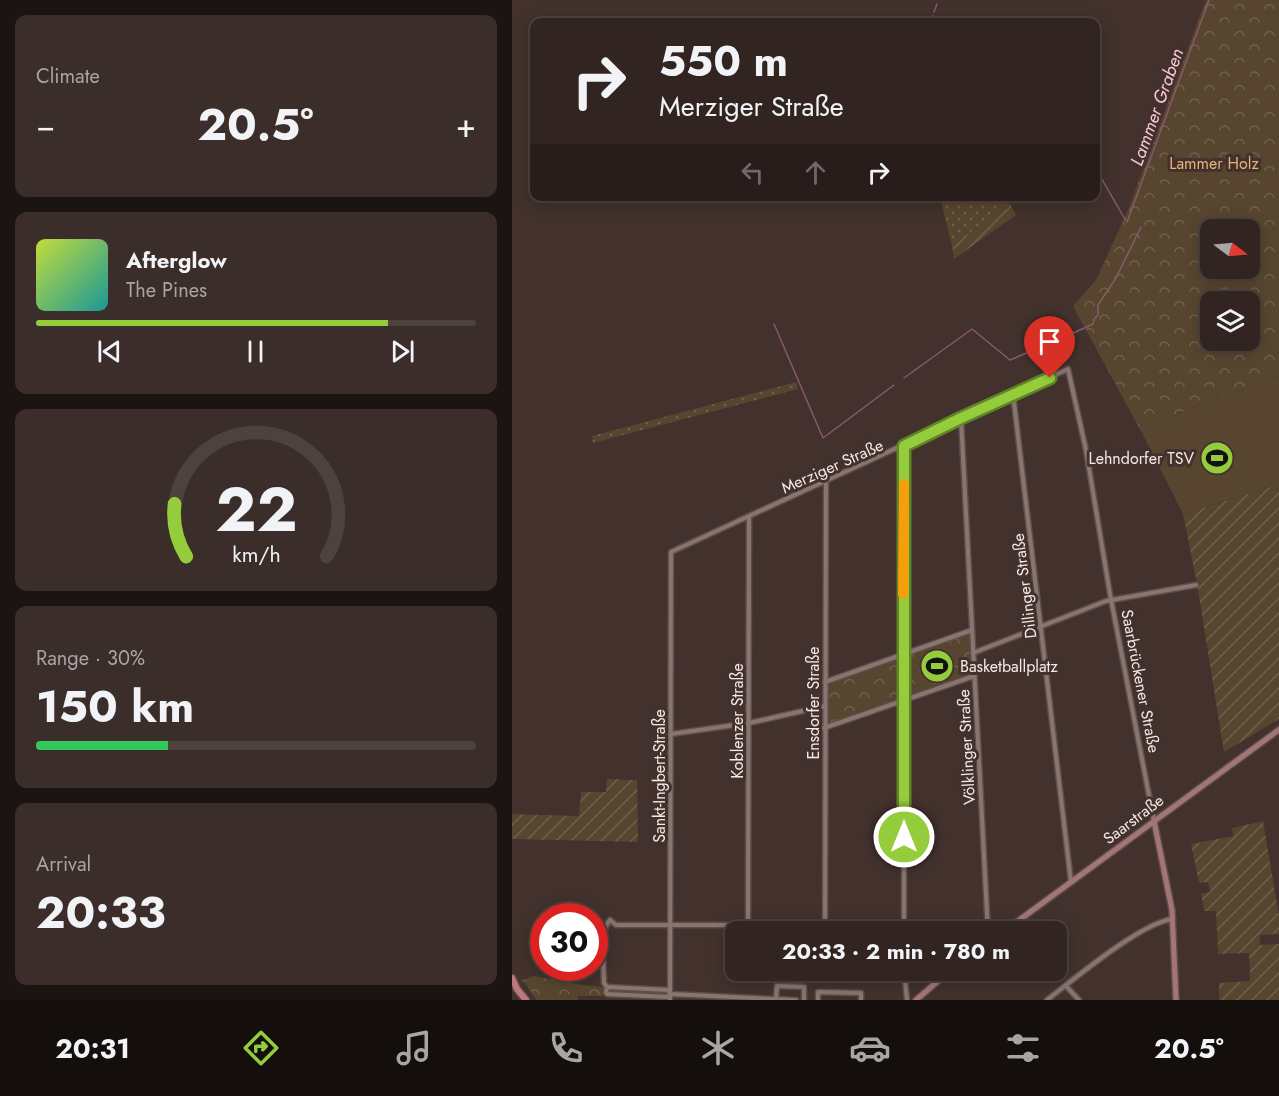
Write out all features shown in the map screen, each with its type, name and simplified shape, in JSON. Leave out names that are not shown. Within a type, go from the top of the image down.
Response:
[{"type":"main road","points":[[512,978],[526,1000]]},
{"type":"street","name":"Merziger Straße","points":[[671,552],[1068,369]]},
{"type":"street","name":"Saarbrückener Straße","points":[[1068,369],[1086,450],[1173,919],[1176,1000]]},
{"type":"street","name":"Dillinger Straße","points":[[1013,394],[1071,882]]},
{"type":"street","name":"Völklinger Straße","points":[[961,418],[987,921]]},
{"type":"street","points":[[904,446],[904,921]]},
{"type":"street","name":"Ensdorfer Straße","points":[[825,921],[826,481]]},
{"type":"street","name":"Koblenzer Straße","points":[[748,921],[749,517]]},
{"type":"street","name":"Sankt-Ingbert-Straße","points":[[670,1000],[671,552]]},
{"type":"street","points":[[973,653],[1112,600],[1196,585]]},
{"type":"street","points":[[825,682],[972,630]]},
{"type":"street","points":[[824,728],[974,676]]},
{"type":"street","points":[[671,734],[749,723],[825,706]]},
{"type":"street","name":"Saarstraße","points":[[1018,921],[1280,729]]},
{"type":"street","points":[[1047,1000],[1158,921],[1173,919]]},
{"type":"street","points":[[725,925],[616,925],[610,920],[606,925],[604,935],[604,983],[608,987],[668,990],[670,994],[795,1000]]},
{"type":"street","points":[[905,981],[907,1000]]},
{"type":"street","points":[[916,1000],[938,981]]},
{"type":"street","points":[[776,999],[777,986],[804,987],[804,1000]]},
{"type":"street","points":[[1066,986],[1079,1000]]},
{"type":"street","points":[[818,1000],[818,992],[861,993],[861,1000]]},
{"type":"green space","name":"Lammer Holz","points":[[1206,0],[1279,0],[1279,376],[1191,408],[1142,433],[1073,306],[1096,280],[1128,210]]},
{"type":"green space","points":[[941,201],[1008,201],[1010,204],[952,246]]},
{"type":"green space","points":[[1010,204],[1016,215],[954,259],[952,246]]},
{"type":"green space","name":"Lehndorfer TSV","points":[[1279,376],[1279,484],[1183,514],[1142,433],[1191,408]]},
{"type":"green space","points":[[796,382],[798,389],[593,443],[592,436]]},
{"type":"green space","points":[[1279,484],[1279,719],[1224,752],[1197,584],[1183,514]]},
{"type":"green space","points":[[972,630],[974,676],[824,728],[825,682]]},
{"type":"green space","points":[[607,779],[637,780],[638,842],[512,839],[512,814],[579,816],[581,792],[606,792]]},
{"type":"green space","points":[[1263,821],[1279,915],[1280,934],[1260,935],[1260,945],[1279,944],[1279,1000],[1219,1000],[1219,983],[1250,981],[1249,953],[1218,954],[1216,911],[1204,911],[1201,894],[1210,892],[1208,882],[1199,883],[1191,844],[1233,836],[1232,828]]},
{"type":"green space","points":[[530,977],[530,981],[561,981],[603,987],[603,996],[578,996],[578,1000],[536,1000],[525,983],[520,981]]},
{"type":"waterway","name":"Lammer Graben","points":[[1127,222],[1209,0]]},
{"type":"waterway","points":[[934,12],[937,4]]},
{"type":"waterway","points":[[1100,176],[1126,221]]},
{"type":"waterway","points":[[1069,335],[1093,324],[1098,315],[1098,305],[1116,278],[1141,227]]},
{"type":"waterway","points":[[774,324],[823,438],[894,385]]},
{"type":"waterway","points":[[904,378],[972,329],[1010,360],[1059,339]]},
{"type":"slow traffic","points":[[903,594],[904,484]]},
{"type":"place","name":"Lehndorfer TSV","points":[[1217,458]]},
{"type":"place","name":"Basketballplatz","points":[[937,666]]},
{"type":"route","points":[[904,837],[904,446],[1050,378]]}]
